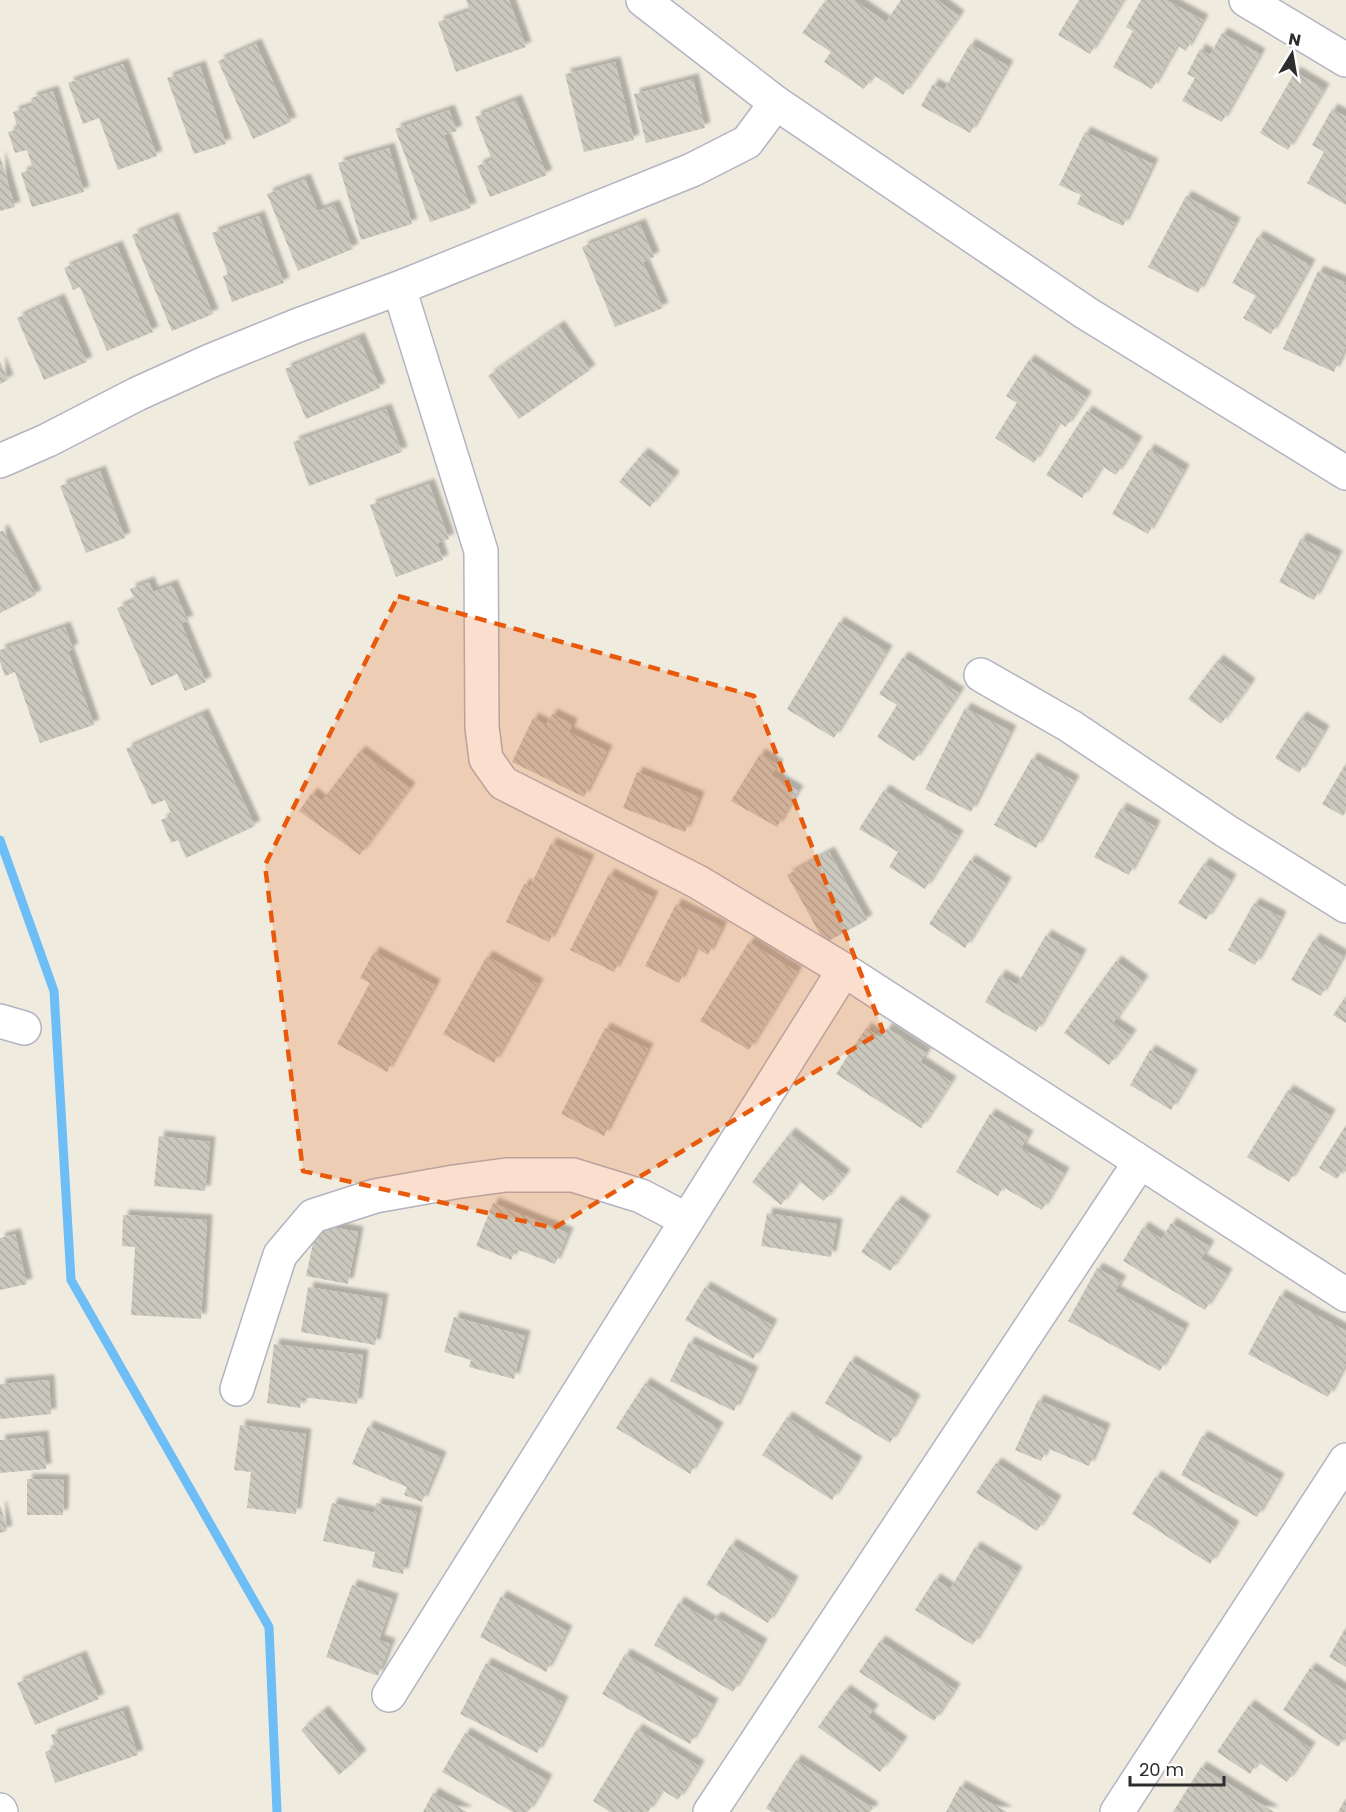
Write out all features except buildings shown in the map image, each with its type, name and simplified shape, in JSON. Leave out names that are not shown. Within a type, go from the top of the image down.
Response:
[{"type":"street","points":[[643,0],[776,103],[1086,313],[1346,473]]},
{"type":"street","points":[[1246,0],[1346,60]]},
{"type":"street","points":[[0,460],[48,440],[137,394],[210,361],[692,170],[747,142],[776,103]]},
{"type":"street","points":[[399,288],[481,551],[482,727],[486,759],[503,783],[698,882],[844,970],[1346,1295]]},
{"type":"street","points":[[981,675],[1070,726],[1226,831],[1346,906]]},
{"type":"street","points":[[389,1695],[844,970]]},
{"type":"street","points":[[710,1812],[1140,1162]]},
{"type":"street","points":[[237,1389],[280,1255],[313,1216],[375,1196],[454,1182],[506,1175],[573,1175],[641,1196],[687,1220]]},
{"type":"street","points":[[1117,1812],[1346,1460]]},
{"type":"highlighted area","points":[[398,596],[754,696],[883,1031],[554,1228],[303,1171],[265,865]]},
{"type":"waterway","points":[[0,840],[54,991],[71,1280],[269,1627],[277,1812]]}]
